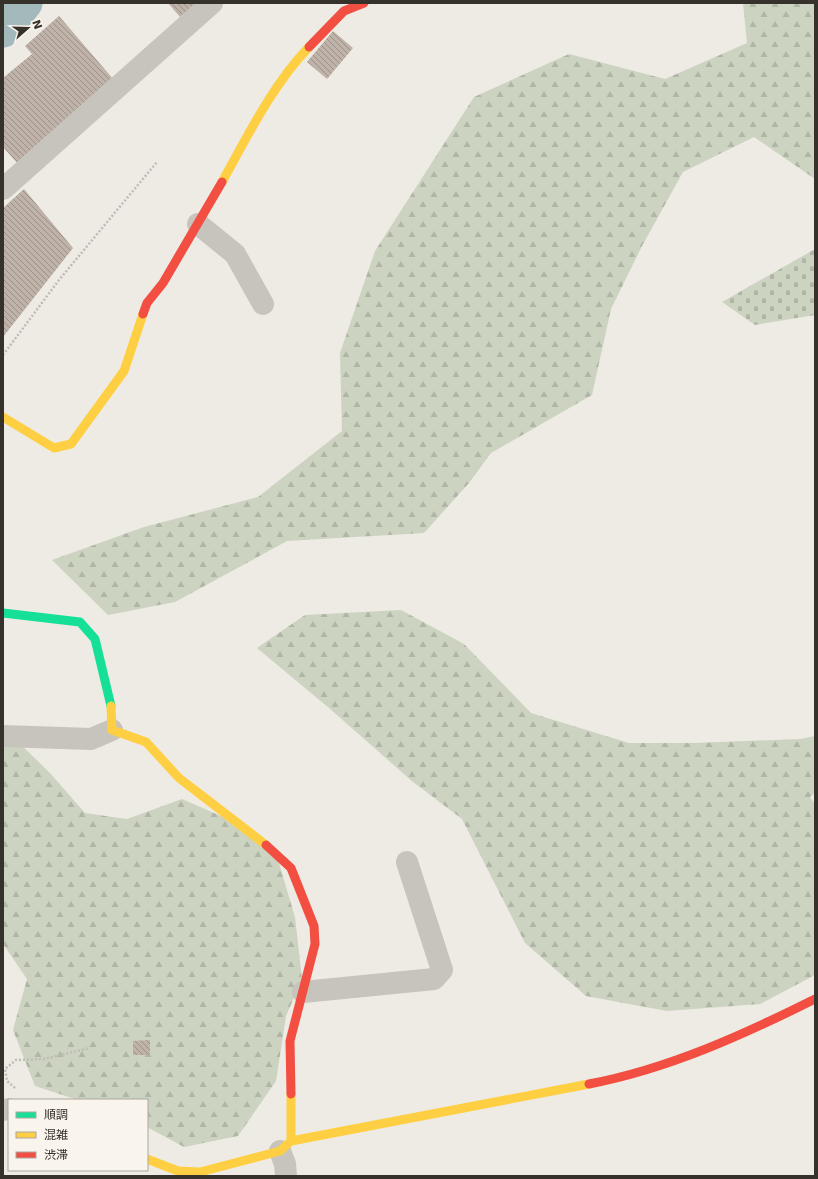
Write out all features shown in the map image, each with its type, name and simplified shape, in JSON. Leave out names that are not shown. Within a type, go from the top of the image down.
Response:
[{"type":"street","points":[[3,189],[212,3]]},
{"type":"street","points":[[3,417],[54,448],[71,444],[124,371],[147,303],[163,283],[265,107],[298,58],[340,7],[364,3]]},
{"type":"street","points":[[198,224],[235,254],[264,304]]},
{"type":"street","points":[[3,613],[80,622],[95,639],[112,712],[112,730]]},
{"type":"street","points":[[3,736],[92,739],[112,730],[130,735],[146,742],[179,778],[262,841],[291,868],[314,926],[315,944],[290,1040],[285,1164],[286,1176]]},
{"type":"street","points":[[303,992],[434,978],[442,970],[407,862]]},
{"type":"street","points":[[148,1158],[178,1171],[200,1172],[271,1152],[286,1146],[627,1076],[747,1033],[815,999]]},
{"type":"path","points":[[3,355],[59,280],[157,162]]},
{"type":"path","points":[[14,1099],[7,1081],[5,1069],[16,1060],[44,1059],[90,1048]]},
{"type":"green space","points":[[743,3],[815,3],[815,179],[754,137],[683,172],[642,246],[611,309],[592,395],[491,453],[469,483],[424,533],[287,541],[175,602],[108,615],[52,560],[144,527],[258,497],[342,431],[340,353],[375,251],[474,97],[569,54],[665,79],[747,43]]},
{"type":"green space","points":[[815,249],[815,315],[755,325],[722,302]]},
{"type":"green space","points":[[401,610],[464,644],[531,713],[629,743],[695,743],[800,739],[815,736],[815,793],[810,797],[815,804],[815,975],[760,1004],[667,1011],[586,996],[525,943],[462,819],[413,782],[329,708],[257,648],[305,615]]},
{"type":"green space","points":[[15,739],[49,772],[85,813],[127,819],[182,799],[228,819],[278,860],[295,917],[302,979],[286,1016],[276,1081],[238,1136],[184,1147],[148,1128],[148,1099],[75,1099],[35,1086],[13,1030],[27,979],[3,944],[3,740]]},
{"type":"building","points":[[168,3],[196,3],[180,17]]},
{"type":"building","points":[[59,16],[114,80],[18,164],[3,147],[3,78],[32,54],[25,46]]},
{"type":"building","points":[[333,31],[353,48],[327,79],[307,62]]},
{"type":"building","points":[[24,189],[73,248],[3,337],[3,208]]},
{"type":"building","points":[[150,1040],[150,1055],[133,1055],[133,1041]]},
{"type":"waterway","points":[[3,30],[25,3]]},
{"type":"traffic: fast","points":[[3,613],[80,622],[95,639],[111,706]]},
{"type":"traffic: slow","points":[[222,182],[272,94],[309,47]]},
{"type":"traffic: slow","points":[[3,417],[54,448],[71,444],[124,371],[143,314]]},
{"type":"traffic: slow","points":[[111,706],[112,730],[146,742],[179,778],[266,845]]},
{"type":"traffic: slow","points":[[291,1141],[589,1084]]},
{"type":"traffic: slow","points":[[148,1159],[178,1171],[200,1172],[280,1151],[291,1141],[291,1094]]},
{"type":"traffic: jam","points":[[309,47],[344,11],[364,3]]},
{"type":"traffic: jam","points":[[143,314],[147,303],[163,283],[222,182]]},
{"type":"traffic: jam","points":[[266,845],[291,868],[314,926],[315,944],[290,1041],[291,1094]]},
{"type":"traffic: jam","points":[[589,1084],[618,1078],[676,1060],[733,1038],[815,999]]}]
